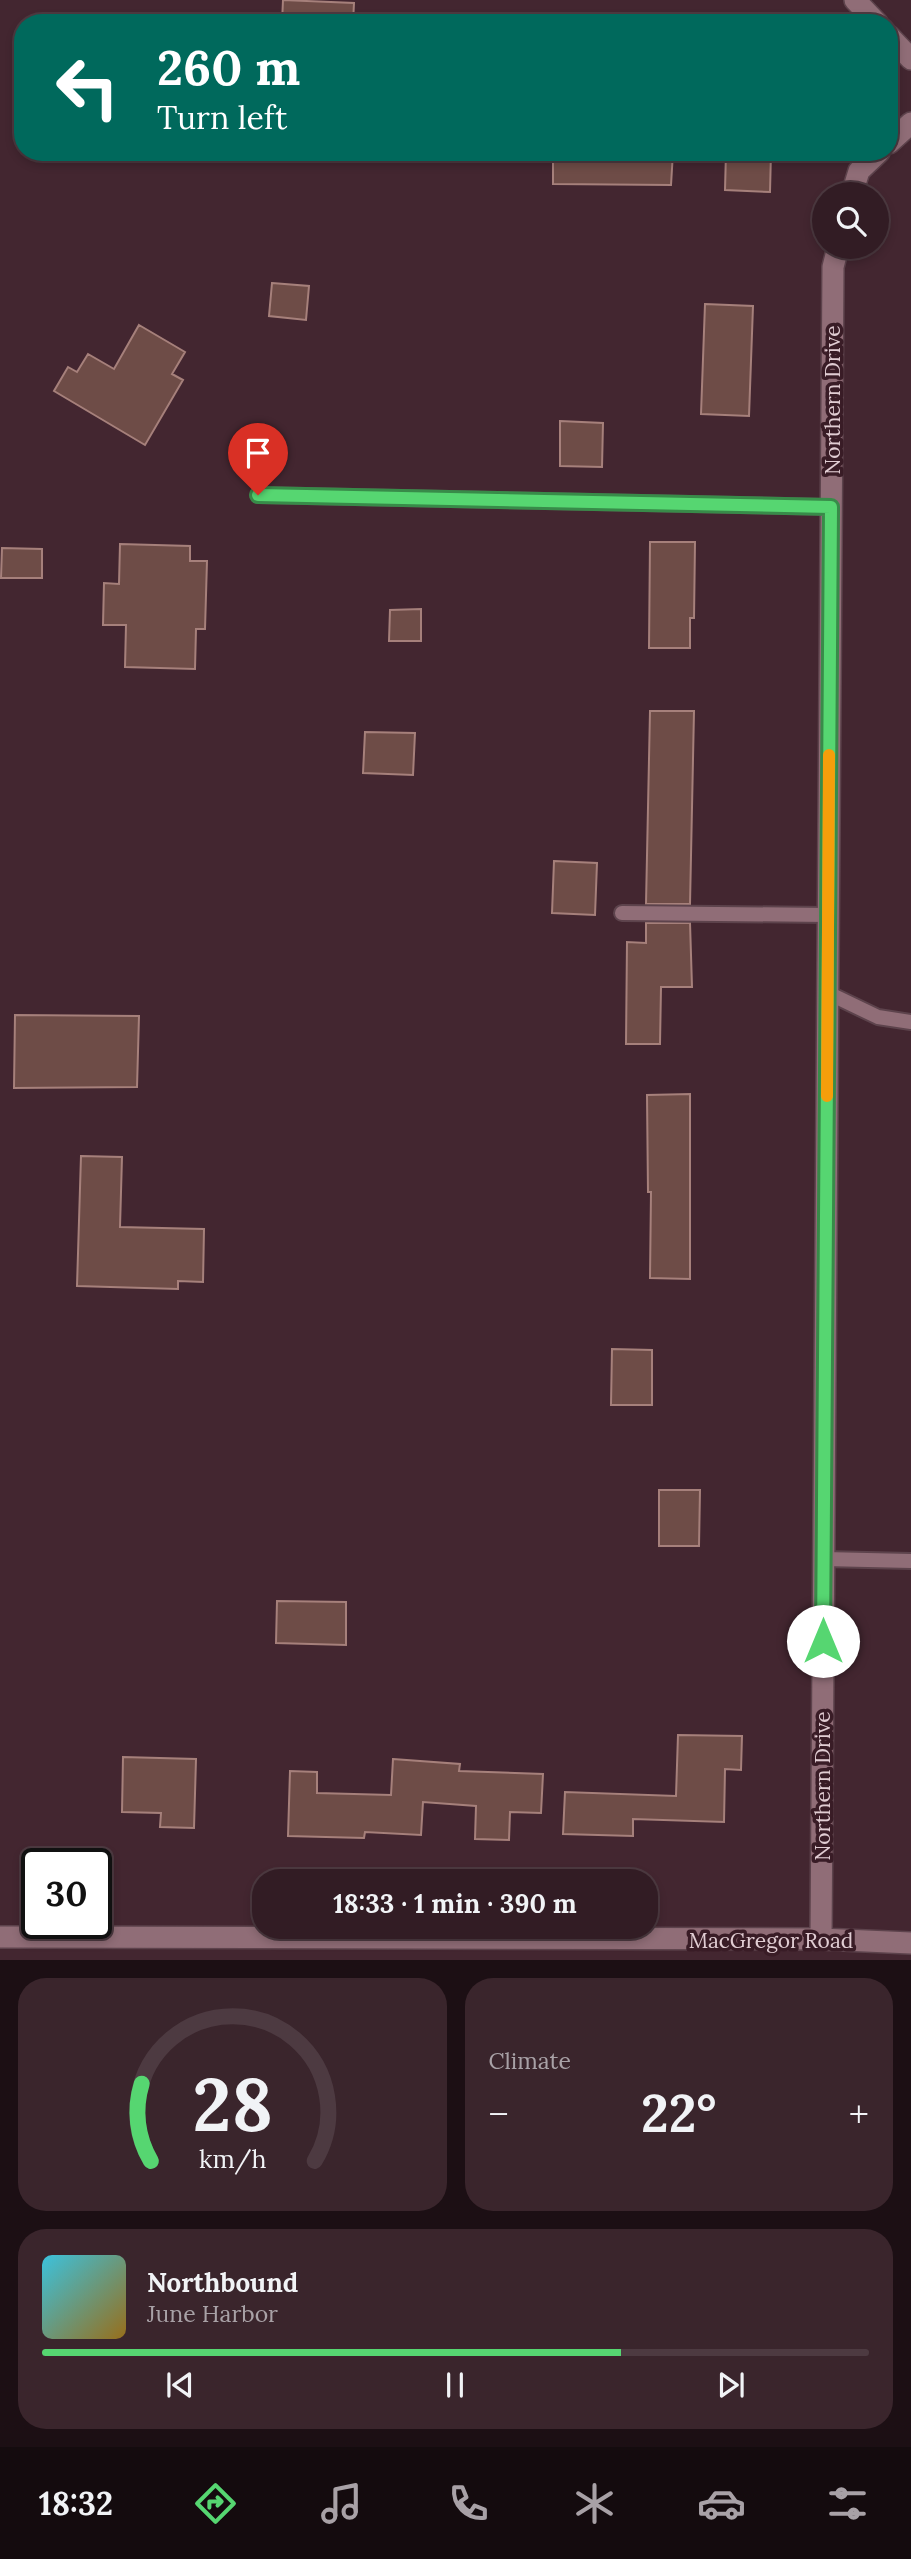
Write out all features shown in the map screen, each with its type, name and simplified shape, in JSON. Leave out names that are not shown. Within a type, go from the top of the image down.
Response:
[{"type":"street","points":[[855,0],[868,14]]},
{"type":"street","points":[[898,45],[911,59]]},
{"type":"street","points":[[898,134],[911,122]]},
{"type":"street","points":[[856,182],[859,171],[870,161]]},
{"type":"street","name":"Northern Drive","points":[[821,1940],[835,259]]},
{"type":"street","name":"MacGregor Road","points":[[0,1937],[356,1950],[821,1940],[911,1943]]},
{"type":"lane","points":[[258,495],[831,507]]},
{"type":"lane","points":[[622,913],[828,915]]},
{"type":"lane","points":[[828,993],[878,1017],[911,1022]]},
{"type":"lane","points":[[824,1559],[911,1561]]},
{"type":"building","points":[[283,0],[354,3],[353,14],[282,14]]},
{"type":"building","points":[[553,161],[672,161],[671,185],[553,184]]},
{"type":"building","points":[[726,161],[771,161],[770,192],[725,190]]},
{"type":"building","points":[[272,283],[309,286],[306,320],[269,316]]},
{"type":"building","points":[[705,304],[753,306],[749,416],[701,414]]},
{"type":"building","points":[[139,325],[185,352],[172,374],[183,380],[145,445],[54,391],[68,367],[77,372],[88,354],[114,369]]},
{"type":"building","points":[[560,421],[603,423],[602,467],[560,466]]},
{"type":"building","points":[[650,542],[695,542],[694,618],[690,618],[690,648],[649,648]]},
{"type":"building","points":[[120,544],[190,546],[190,561],[207,561],[205,629],[196,629],[195,669],[125,667],[126,625],[103,625],[104,583],[119,584]]},
{"type":"building","points":[[2,548],[42,549],[42,578],[1,578]]},
{"type":"building","points":[[421,609],[421,641],[389,641],[390,610]]},
{"type":"building","points":[[650,711],[694,711],[690,904],[646,904]]},
{"type":"building","points":[[365,732],[415,733],[413,775],[363,773]]},
{"type":"building","points":[[554,861],[597,863],[595,915],[552,913]]},
{"type":"building","points":[[646,923],[690,923],[692,987],[661,987],[660,1044],[626,1044],[627,942],[646,943]]},
{"type":"building","points":[[15,1015],[139,1016],[137,1087],[14,1088]]},
{"type":"building","points":[[690,1094],[690,1279],[650,1278],[651,1192],[648,1192],[647,1095]]},
{"type":"building","points":[[81,1156],[122,1157],[120,1227],[204,1229],[203,1282],[178,1281],[178,1289],[77,1286]]},
{"type":"building","points":[[612,1349],[652,1350],[652,1405],[611,1405]]},
{"type":"building","points":[[659,1490],[700,1490],[699,1546],[659,1546]]},
{"type":"building","points":[[277,1601],[346,1602],[346,1645],[276,1643]]},
{"type":"building","points":[[678,1735],[742,1736],[741,1770],[725,1769],[724,1822],[633,1819],[633,1836],[563,1834],[565,1792],[676,1796]]},
{"type":"building","points":[[123,1757],[196,1759],[194,1828],[160,1827],[161,1813],[122,1812]]},
{"type":"building","points":[[393,1759],[460,1764],[459,1771],[543,1774],[541,1813],[510,1812],[509,1840],[475,1839],[476,1806],[423,1802],[421,1835],[365,1832],[364,1838],[288,1836],[290,1771],[317,1772],[317,1793],[391,1795]]},
{"type":"slow traffic","points":[[827,1096],[829,755]]},
{"type":"route","points":[[258,495],[831,507],[823,1641]]}]
